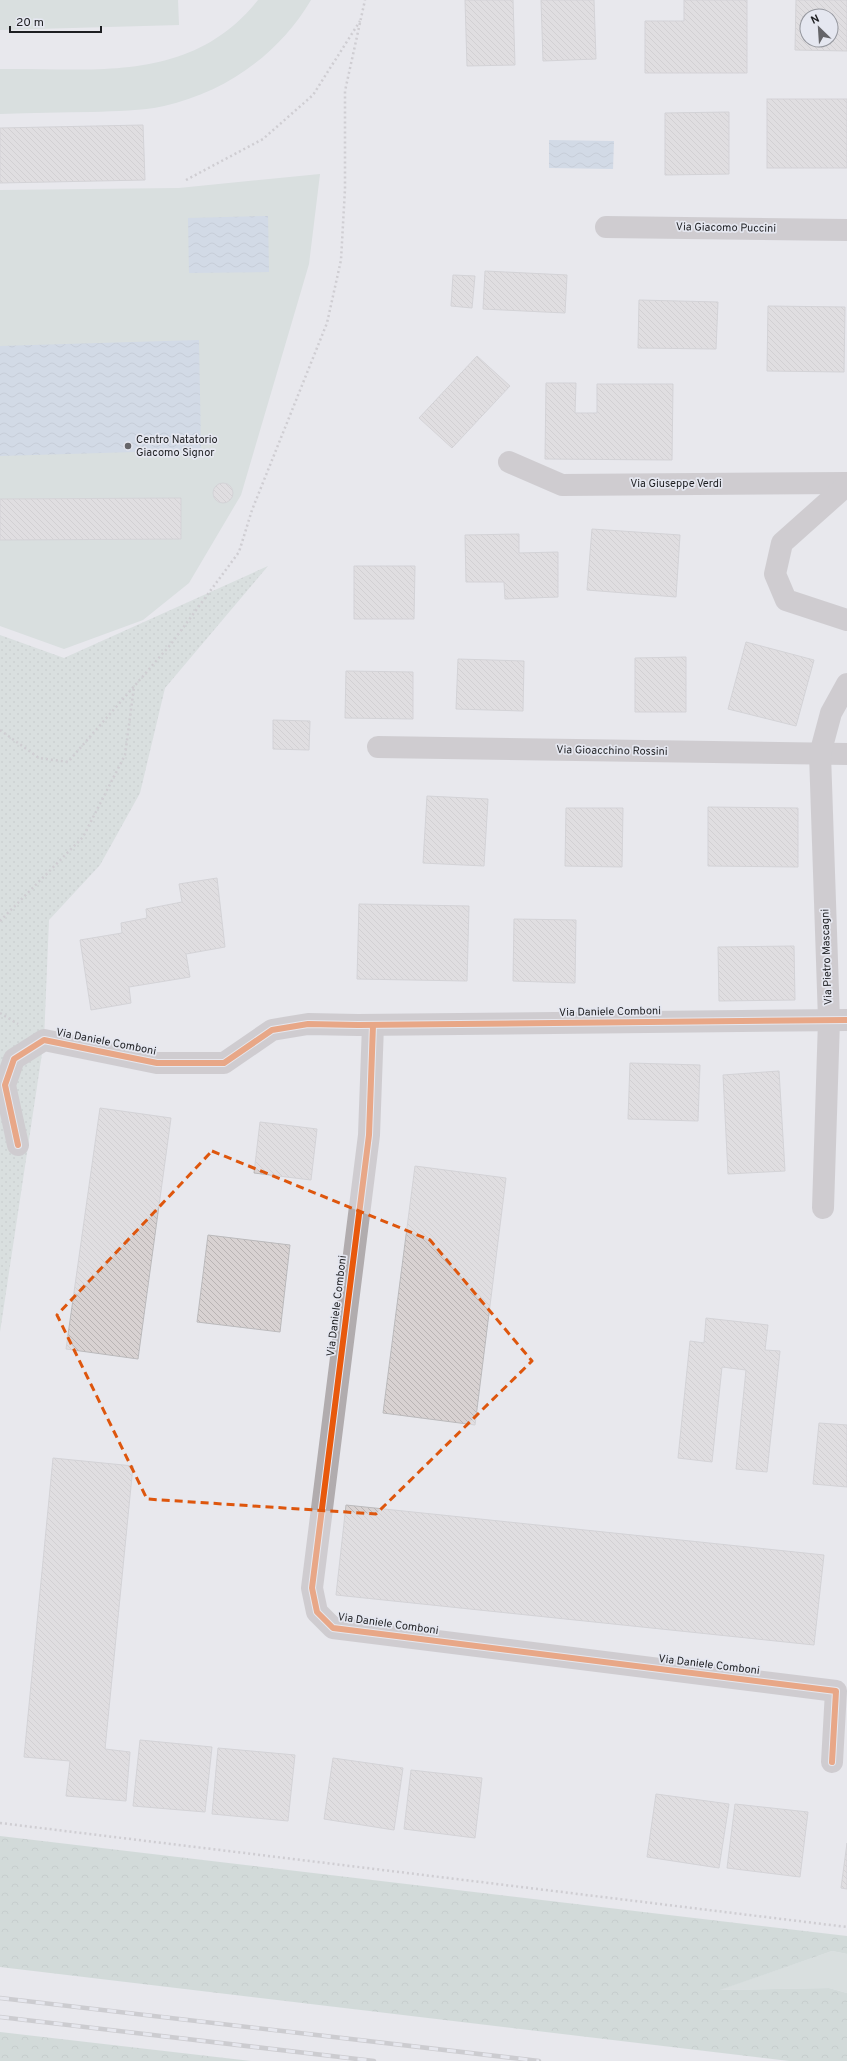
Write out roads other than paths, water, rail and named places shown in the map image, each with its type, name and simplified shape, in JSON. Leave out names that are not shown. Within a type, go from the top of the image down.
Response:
[{"type":"street","name":"Via Giacomo Puccini","points":[[606,227],[847,230]]},
{"type":"street","name":"Via Giuseppe Verdi","points":[[509,462],[562,485],[847,484]]},
{"type":"street","points":[[847,484],[782,543],[775,574],[786,600],[847,620]]},
{"type":"street","name":"Via Pietro Mascagni","points":[[823,1208],[838,1020],[820,754],[830,713],[847,684]]},
{"type":"street","name":"Via Gioacchino Rossini","points":[[378,748],[847,754]]},
{"type":"street","name":"Via Daniele Comboni","points":[[18,1144],[5,1085],[14,1059],[44,1040],[157,1063],[224,1063],[272,1030],[308,1024],[373,1025],[838,1020]]},
{"type":"street","name":"Via Daniele Comboni","points":[[373,1025],[369,1135],[312,1588],[317,1612],[333,1628],[836,1692],[832,1762]]},
{"type":"water","points":[[549,140],[614,141],[613,169],[549,168]]},
{"type":"water","points":[[268,216],[269,272],[189,273],[188,218]]},
{"type":"water","points":[[199,340],[201,450],[0,456],[0,346]]},
{"type":"railway","points":[[0,1998],[539,2061]]},
{"type":"railway","points":[[0,2017],[374,2061]]},
{"type":"place","name":"Centro Natatorio Giacomo Signor","points":[[128,446]]}]
